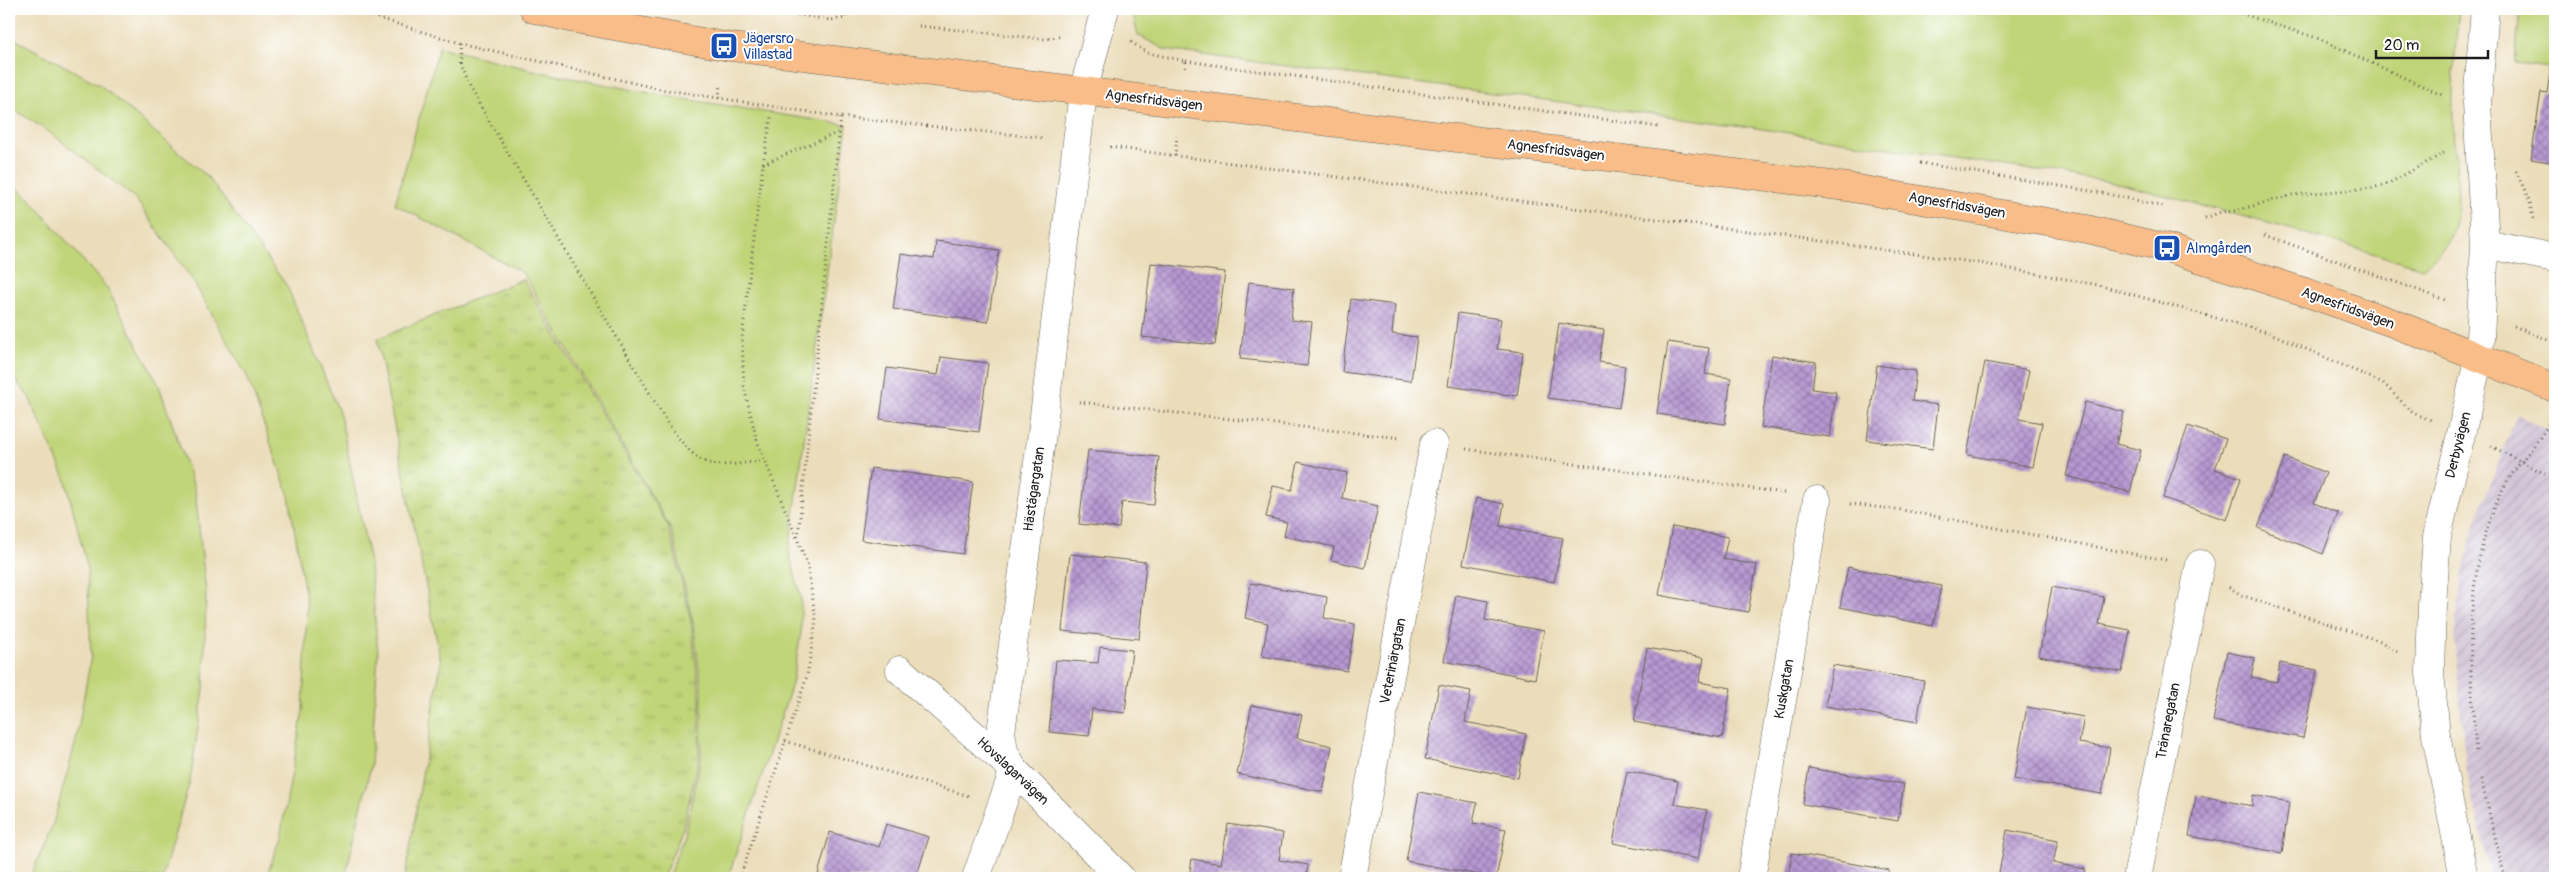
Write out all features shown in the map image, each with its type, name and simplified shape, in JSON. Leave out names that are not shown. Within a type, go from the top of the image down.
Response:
[{"type":"main road","name":"Agnesfridsvägen","points":[[550,11],[724,46],[1847,187],[2087,229],[2167,248],[2302,291],[2479,357],[2555,388]]},
{"type":"street","name":"Hästägargatan","points":[[1014,770],[1004,751],[1001,732],[1046,398],[1083,92],[1106,9]]},
{"type":"street","name":"Derbyvägen","points":[[2464,878],[2436,735],[2430,673],[2432,604],[2437,537],[2479,357],[2485,244],[2477,103],[2485,9]]},
{"type":"street","points":[[2485,244],[2555,258]]},
{"type":"street","name":"Veterinärgatan","points":[[1352,878],[1434,444]]},
{"type":"street","name":"Kuskgatan","points":[[1751,878],[1817,500]]},
{"type":"street","name":"Tränaregatan","points":[[2137,878],[2200,564]]},
{"type":"street","name":"Hovslagarvägen","points":[[900,670],[1014,770],[1121,878]]},
{"type":"street","points":[[976,878],[1014,770]]},
{"type":"path","points":[[350,9],[459,43],[660,89],[842,117],[1077,142],[1801,238],[1979,263],[2098,285],[2270,333],[2383,383],[2413,413],[2463,432],[2555,479]]},
{"type":"path","points":[[763,9],[830,20],[846,18],[846,9]]},
{"type":"path","points":[[2226,9],[2317,38],[2393,71],[2441,95],[2477,103]]},
{"type":"path","points":[[459,43],[460,64],[469,87],[665,419],[684,447],[704,462],[726,466],[764,460]]},
{"type":"path","points":[[719,98],[720,86]]},
{"type":"path","points":[[740,878],[807,676],[816,620],[807,563],[757,441],[744,387],[742,338],[763,164],[771,117]]},
{"type":"path","points":[[797,539],[842,117]]},
{"type":"path","points":[[763,164],[839,132]]},
{"type":"path","points":[[2205,218],[2221,212],[2235,211],[2292,195],[2372,188],[2389,183],[2418,168],[2460,142],[2478,143]]},
{"type":"path","points":[[2265,236],[2482,313],[2555,343]]},
{"type":"path","points":[[1046,398],[1393,437],[1507,456],[1778,492],[1817,500],[1902,510],[2159,559],[2200,564],[2241,595],[2380,642],[2430,673]]},
{"type":"path","points":[[2476,756],[2470,630],[2475,574],[2485,530],[2503,488],[2520,461],[2542,438],[2552,418]]},
{"type":"path","points":[[785,741],[967,797],[1014,770]]},
{"type":"path","points":[[2480,775],[2505,878]]},
{"type":"shaded area","points":[[2517,414],[2555,435],[2555,878],[2491,878],[2466,767],[2454,638],[2461,581],[2473,529]]},
{"type":"green space","points":[[1136,9],[2459,9],[2453,97],[2453,127],[2458,193],[2457,219],[2449,241],[2423,268],[2290,229],[2118,183],[1743,126],[1165,50],[1138,35],[1134,20]]},
{"type":"green space","points":[[2520,9],[2555,9],[2555,68],[2515,62]]},
{"type":"green space","points":[[9,36],[100,85],[208,177],[287,286],[340,414],[370,563],[378,653],[371,765],[345,878],[266,878],[280,838],[303,711],[307,606],[289,496],[247,376],[193,281],[135,198],[52,134],[9,106]]},
{"type":"green space","points":[[439,47],[541,72],[665,96],[847,125],[789,552],[801,598],[801,633],[792,684],[728,878],[668,878],[685,832],[701,758],[702,693],[693,623],[672,531],[523,273],[395,204]]},
{"type":"green space","points":[[9,182],[29,198],[107,288],[158,383],[195,490],[206,592],[204,689],[190,781],[162,878],[30,878],[53,824],[76,741],[91,656],[87,566],[65,478],[29,397],[9,371]]},
{"type":"green space","points":[[523,279],[669,528],[691,621],[700,697],[699,759],[683,828],[663,878],[405,878],[441,662],[377,339]]},
{"type":"building","points":[[2551,67],[2555,68],[2555,163],[2531,159],[2541,92],[2547,93]]},
{"type":"building","points":[[936,241],[999,250],[988,322],[893,309],[901,254],[934,259]]},
{"type":"building","points":[[1151,263],[1225,272],[1215,345],[1142,337]]},
{"type":"building","points":[[1249,282],[1294,288],[1291,320],[1312,322],[1307,366],[1240,359]]},
{"type":"building","points":[[1351,299],[1395,305],[1392,334],[1417,337],[1411,381],[1342,372]]},
{"type":"building","points":[[1458,313],[1501,319],[1497,349],[1523,352],[1517,396],[1448,386]]},
{"type":"building","points":[[1559,323],[1604,330],[1599,362],[1625,366],[1619,408],[1548,398]]},
{"type":"building","points":[[1668,342],[1709,348],[1705,374],[1731,378],[1725,424],[1657,414]]},
{"type":"building","points":[[1772,355],[1816,362],[1812,389],[1836,392],[1830,437],[1761,427]]},
{"type":"building","points":[[941,357],[988,363],[979,432],[880,419],[887,368],[938,375]]},
{"type":"building","points":[[1985,362],[2029,370],[2019,419],[2042,423],[2033,467],[1967,455]]},
{"type":"building","points":[[1877,365],[1916,371],[1912,401],[1938,405],[1933,449],[1867,440]]},
{"type":"building","points":[[2085,402],[2124,412],[2116,444],[2141,450],[2130,492],[2066,476]]},
{"type":"building","points":[[2188,426],[2226,439],[2215,469],[2241,478],[2227,520],[2163,498]]},
{"type":"building","points":[[1088,450],[1159,457],[1154,505],[1122,502],[1119,528],[1079,524]]},
{"type":"building","points":[[2285,457],[2326,473],[2314,503],[2338,513],[2323,554],[2258,528]]},
{"type":"building","points":[[1298,462],[1347,473],[1342,498],[1378,506],[1365,568],[1331,560],[1334,547],[1284,536],[1287,522],[1266,517],[1273,486],[1292,490]]},
{"type":"building","points":[[871,468],[973,482],[963,554],[861,540]]},
{"type":"building","points":[[1476,498],[1504,504],[1500,526],[1563,538],[1554,582],[1463,564]]},
{"type":"building","points":[[1672,527],[1728,537],[1723,559],[1757,565],[1748,612],[1659,595]]},
{"type":"building","points":[[1070,554],[1146,562],[1139,639],[1062,631]]},
{"type":"building","points":[[1848,567],[1941,586],[1933,626],[1840,607]]},
{"type":"building","points":[[1251,583],[1327,597],[1324,618],[1355,624],[1347,671],[1262,656],[1268,623],[1245,618]]},
{"type":"building","points":[[2052,587],[2104,597],[2099,624],[2130,630],[2122,672],[2039,656]]},
{"type":"building","points":[[1456,595],[1488,601],[1485,620],[1544,631],[1535,679],[1444,661]]},
{"type":"building","points":[[1100,647],[1132,650],[1125,713],[1092,709],[1089,736],[1049,732],[1056,660],[1098,663]]},
{"type":"building","points":[[1647,648],[1704,658],[1699,682],[1731,688],[1722,738],[1634,722]]},
{"type":"building","points":[[2227,652],[2255,658],[2251,677],[2277,682],[2280,663],[2317,670],[2303,738],[2213,721]]},
{"type":"building","points":[[1833,665],[1924,681],[1917,722],[1825,706]]},
{"type":"building","points":[[1439,685],[1471,691],[1465,722],[1526,734],[1518,778],[1425,759]]},
{"type":"building","points":[[1252,705],[1302,715],[1297,738],[1332,746],[1323,792],[1237,774]]},
{"type":"building","points":[[2027,707],[2084,717],[2079,743],[2110,748],[2102,794],[2014,779]]},
{"type":"building","points":[[1809,768],[1904,784],[1898,821],[1803,804]]},
{"type":"building","points":[[1627,771],[1678,781],[1674,804],[1707,810],[1698,859],[1613,843]]},
{"type":"building","points":[[2555,776],[2555,788],[2552,777]]},
{"type":"building","points":[[1419,792],[1477,803],[1473,823],[1506,829],[1496,878],[1406,861]]},
{"type":"building","points":[[2196,795],[2252,806],[2253,795],[2289,802],[2282,853],[2189,836]]},
{"type":"building","points":[[886,824],[929,837],[916,878],[831,878],[818,874],[830,832],[879,847]]},
{"type":"building","points":[[1228,824],[1283,833],[1279,860],[1308,865],[1306,878],[1189,878],[1192,859],[1221,864]]},
{"type":"building","points":[[2007,830],[2058,840],[2053,863],[2085,869],[2083,878],[1998,878]]},
{"type":"building","points":[[1792,853],[1889,870],[1888,878],[1788,878]]},
{"type":"place","name":"Jägersro Villastad","points":[[724,46]]},
{"type":"place","name":"Almgården","points":[[2167,248]]}]
